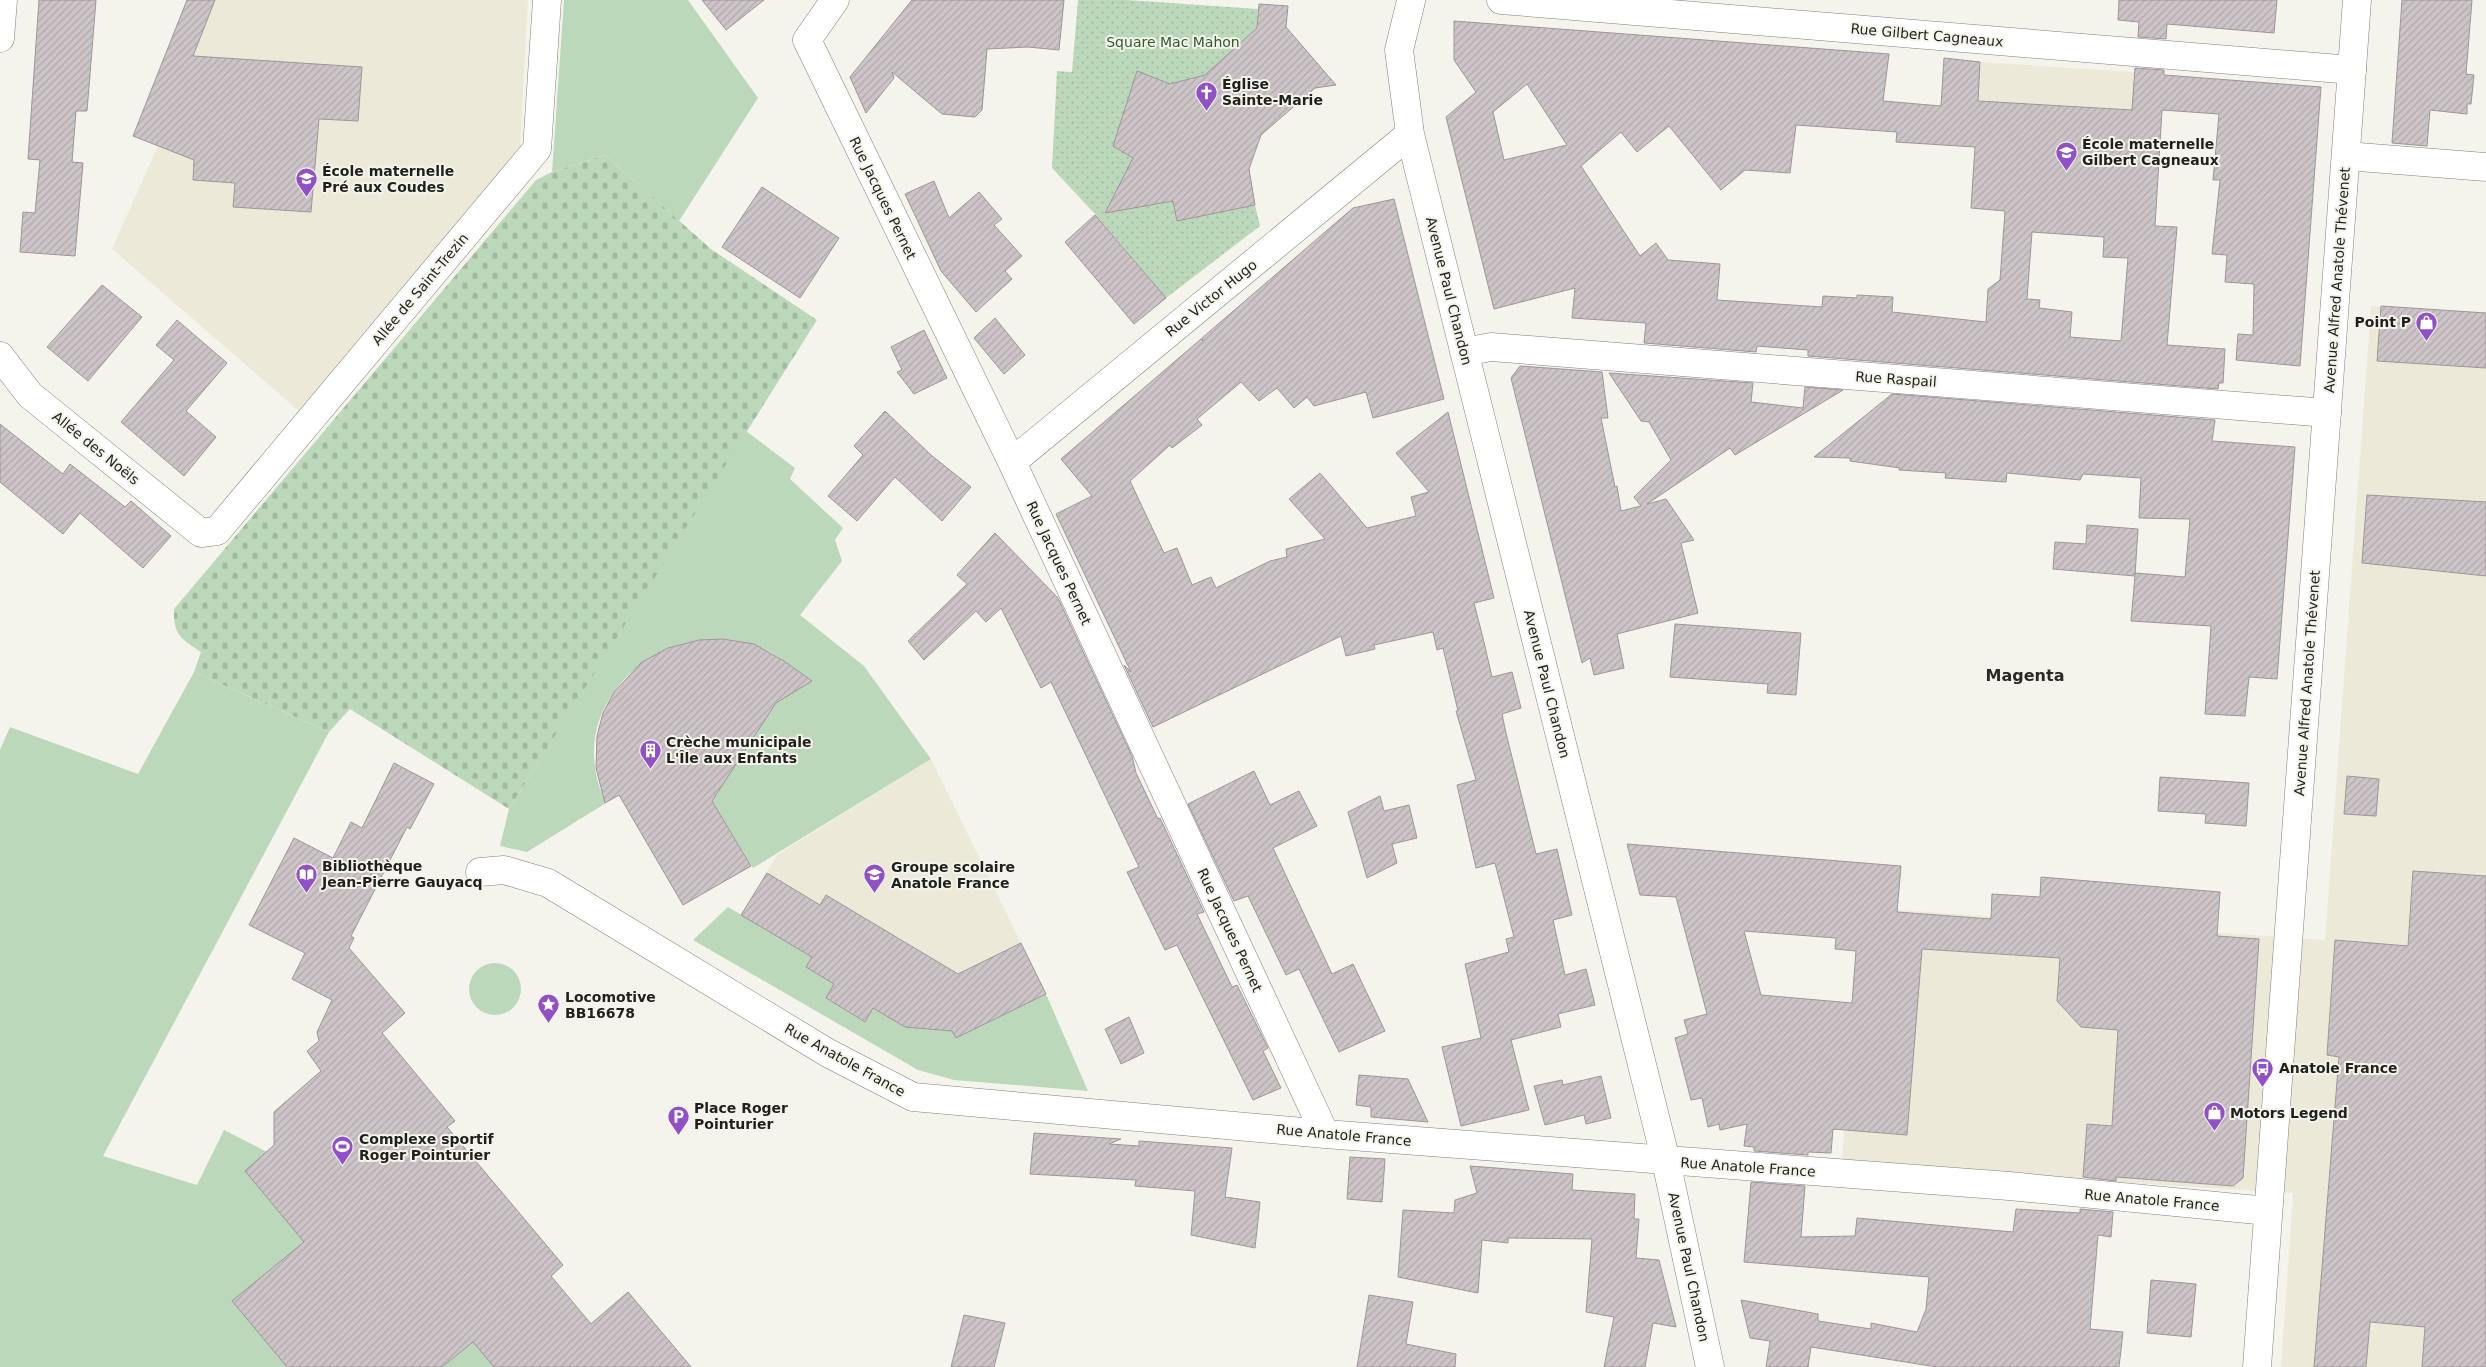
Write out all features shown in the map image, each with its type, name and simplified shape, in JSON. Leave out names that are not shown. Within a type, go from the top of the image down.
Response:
[{"type":"street","points":[[0,38],[3,0]]},
{"type":"street","name":"Allée de Saint-Trezin","points":[[201,533],[217,532],[537,149],[547,0]]},
{"type":"street","name":"Rue Jacques Pernet","points":[[835,0],[807,40],[1012,462],[1325,1134]]},
{"type":"street","name":"Avenue Paul Chandon","points":[[1416,0],[1399,50],[1410,134],[1666,1161],[1710,1367]]},
{"type":"street","name":"Rue Gilbert Cagneaux","points":[[1501,0],[2352,70]]},
{"type":"street","name":"Avenue Alfred Anatole Thévenet","points":[[2257,1367],[2357,0]]},
{"type":"street","name":"Rue Victor Hugo","points":[[1012,462],[1410,134]]},
{"type":"street","points":[[2346,156],[2486,167]]},
{"type":"street","name":"Rue Raspail","points":[[1464,352],[1491,347],[2327,413]]},
{"type":"street","name":"Allée des Noëls","points":[[0,356],[30,395],[201,533]]},
{"type":"street","name":"Rue Anatole France","points":[[480,872],[504,870],[548,883],[828,1054],[913,1097],[1325,1134],[2010,1186],[2268,1211]]},
{"type":"shaded area","name":"École maternelle Pré aux Coudes","points":[[215,0],[528,0],[520,148],[299,411],[112,249],[158,146]]},
{"type":"shaded area","name":"École maternelle Gilbert Cagneaux","points":[[1980,62],[2164,74],[2155,220],[1971,208]]},
{"type":"shaded area","points":[[2371,306],[2486,316],[2486,1367],[2281,1367],[2293,1193],[1842,1165],[1859,907],[2325,940]]},
{"type":"shaded area","name":"Groupe scolaire Anatole France","points":[[931,759],[1046,994],[956,1038],[952,1031],[905,1027],[873,1009],[865,1022],[826,998],[806,967],[741,915],[777,855]]},
{"type":"green space","points":[[564,0],[688,0],[758,98],[679,221],[605,155],[552,172]]},
{"type":"green space","name":"Square Mac Mahon","points":[[1078,0],[1127,0],[1258,9],[1257,28],[1205,75],[1170,84],[1137,71],[1113,146],[1133,158],[1124,176],[1150,205],[1173,201],[1177,221],[1255,205],[1260,226],[1166,298],[1095,214],[1052,168],[1057,71],[1072,72]]},
{"type":"green space","points":[[605,155],[711,249],[817,320],[509,809],[350,709],[329,732],[194,672],[201,652],[183,640],[177,631],[174,609],[536,180],[552,172]]},
{"type":"green space","points":[[746,431],[795,468],[790,479],[843,528],[835,540],[842,561],[800,615],[864,666],[931,759],[753,868],[712,801],[776,703],[791,666],[754,645],[715,639],[677,645],[643,663],[616,689],[599,723],[594,761],[606,803],[527,852],[500,846],[509,809]]},
{"type":"green space","points":[[194,672],[329,732],[103,1156],[197,1185],[224,1130],[267,1152],[274,1145],[274,1112],[321,1071],[307,1051],[319,1041],[370,973],[405,1013],[382,1033],[447,1127],[563,1265],[551,1277],[590,1324],[628,1292],[691,1367],[0,1367],[0,750],[10,727],[138,774]]},
{"type":"green space","points":[[728,907],[812,957],[806,967],[834,984],[827,999],[864,1022],[873,1008],[905,1027],[952,1031],[956,1038],[1046,994],[1088,1091],[954,1080],[918,1070],[693,940]]},
{"type":"green space","points":[[490,963],[500,963],[514,970],[521,984],[521,994],[514,1008],[500,1015],[490,1015],[480,1011],[473,1004],[469,994],[469,984],[473,974],[480,967]]},
{"type":"building","points":[[39,0],[96,0],[87,111],[76,111],[72,162],[83,163],[75,256],[20,252],[23,212],[35,213],[40,160],[28,159]]},
{"type":"building","points":[[187,0],[215,0],[193,56],[362,67],[358,121],[319,119],[311,212],[233,207],[235,183],[193,180],[194,160],[133,136]]},
{"type":"building","points":[[702,0],[764,0],[726,30]]},
{"type":"building","points":[[912,0],[1064,0],[1059,50],[1028,47],[987,49],[982,110],[975,117],[942,114],[892,72],[894,78],[866,113],[850,77]]},
{"type":"building","points":[[2119,0],[2277,0],[2274,33],[2167,24],[2166,39],[2138,37],[2139,22],[2118,20]]},
{"type":"building","points":[[2402,0],[2472,0],[2466,74],[2474,75],[2471,104],[2467,104],[2467,114],[2430,110],[2427,146],[2392,143]]},
{"type":"building","name":"Église Sainte-Marie","points":[[1259,4],[1288,6],[1286,27],[1336,85],[1315,88],[1261,135],[1249,169],[1255,205],[1177,221],[1173,201],[1105,213],[1133,158],[1113,146],[1137,71],[1170,84],[1205,75],[1257,28]]},
{"type":"building","points":[[1454,21],[1889,54],[1883,101],[1941,106],[1944,58],[1980,62],[1978,101],[2132,110],[2135,68],[2164,70],[2164,75],[2321,87],[2300,366],[2236,360],[2238,334],[2253,335],[2254,284],[2225,282],[2227,255],[2212,254],[2220,180],[2213,180],[2219,114],[2162,110],[2155,226],[2177,227],[2167,345],[2225,349],[2223,383],[2219,383],[2218,389],[1808,356],[1808,350],[1757,346],[1756,352],[1644,343],[1646,323],[1572,318],[1575,288],[1494,309],[1446,117],[1476,92],[1454,60]],"holes":[[[1527,84],[1567,145],[1504,160],[1493,112]],[[1796,125],[1897,132],[1896,142],[1975,147],[1971,208],[2005,211],[2000,280],[1988,289],[1986,322],[1892,312],[1893,297],[1857,295],[1857,298],[1823,296],[1822,307],[1717,300],[1720,264],[1668,260],[1656,243],[1640,256],[1581,166],[1621,132],[1637,152],[1669,126],[1721,190],[1745,170],[1790,173]],[[2032,232],[2104,237],[2103,257],[2128,258],[2121,341],[2070,337],[2072,312],[2039,308],[2040,300],[2027,299]]]},
{"type":"building","points":[[934,181],[949,218],[979,192],[1002,219],[994,225],[1022,256],[1005,271],[1012,279],[976,312],[941,271],[905,194]]},
{"type":"building","points":[[762,187],[839,238],[800,298],[722,247]]},
{"type":"building","points":[[1394,199],[1444,399],[1373,418],[1366,392],[1314,406],[1307,397],[1294,408],[1277,388],[1259,401],[1241,382],[1197,419],[1202,425],[1172,448],[1170,445],[1130,481],[1164,553],[1177,548],[1192,585],[1211,577],[1216,588],[1270,561],[1287,557],[1286,549],[1325,539],[1289,499],[1320,473],[1367,528],[1416,516],[1411,497],[1429,492],[1396,453],[1448,412],[1494,598],[1474,603],[1492,677],[1512,672],[1521,708],[1502,714],[1506,733],[1536,854],[1557,849],[1572,915],[1553,920],[1565,975],[1586,969],[1595,1005],[1558,1014],[1561,1027],[1511,1040],[1529,1110],[1461,1126],[1442,1047],[1481,1038],[1465,964],[1509,952],[1506,939],[1514,937],[1495,863],[1476,868],[1457,785],[1476,780],[1456,711],[1458,711],[1443,648],[1437,650],[1433,632],[1374,645],[1375,649],[1346,656],[1341,636],[1153,727],[1124,665],[1131,672],[1056,514],[1092,496],[1061,459],[1201,339],[1203,341],[1202,338],[1353,208]]},
{"type":"building","points":[[1095,215],[1166,298],[1134,324],[1065,242]]},
{"type":"building","points":[[102,285],[142,317],[88,381],[47,347]]},
{"type":"building","points":[[2381,306],[2486,313],[2486,368],[2377,361]]},
{"type":"building","points":[[995,318],[1025,355],[1004,374],[974,338]]},
{"type":"building","points":[[177,320],[227,363],[186,411],[216,437],[184,476],[121,422],[174,360],[156,345]]},
{"type":"building","points":[[924,330],[947,378],[914,394],[897,372],[902,370],[891,347]]},
{"type":"building","points":[[1520,366],[1602,372],[1608,418],[1601,418],[1621,511],[1641,506],[1634,497],[1671,460],[1649,422],[1641,421],[1609,373],[1753,383],[1751,402],[1803,408],[1805,387],[1843,390],[1735,455],[1730,448],[1647,504],[1666,499],[1694,540],[1681,543],[1698,613],[1617,634],[1624,668],[1594,675],[1590,658],[1582,663],[1511,378]]},
{"type":"building","points":[[1892,394],[2215,420],[2212,441],[2295,447],[2277,679],[2249,677],[2245,716],[2205,714],[2211,626],[2131,621],[2135,576],[2053,569],[2055,542],[2086,544],[2087,525],[2138,529],[2135,573],[2185,577],[2190,519],[2139,518],[2141,478],[2083,474],[2080,480],[2007,473],[2006,482],[1945,478],[1946,473],[1899,470],[1900,468],[1850,461],[1850,458],[1814,457]]},
{"type":"building","points":[[885,411],[931,455],[971,487],[942,521],[895,477],[857,521],[828,496],[863,455],[854,446]]},
{"type":"building","points":[[0,424],[63,474],[70,464],[125,507],[131,501],[171,536],[143,568],[80,513],[63,534],[0,482]]},
{"type":"building","points":[[2367,495],[2486,502],[2486,576],[2362,563]]},
{"type":"building","points":[[995,533],[1058,598],[1132,756],[1136,773],[1158,819],[1160,818],[1204,912],[1197,914],[1232,987],[1237,985],[1268,1048],[1263,1051],[1281,1088],[1253,1100],[1177,945],[1165,950],[1127,872],[1139,867],[1051,682],[1041,688],[1001,608],[986,622],[976,611],[924,660],[908,641],[967,584],[957,575]]},
{"type":"building","points":[[1675,624],[1801,633],[1796,695],[1767,693],[1768,684],[1670,677]]},
{"type":"building","name":"Crèche municipale L'Île aux Enfants","points":[[723,639],[754,644],[784,661],[812,681],[776,703],[712,801],[751,866],[683,905],[619,795],[605,803],[596,768],[597,736],[603,713],[614,692],[642,662],[668,648],[699,640]]},
{"type":"building","name":"Complexe sportif Roger Pointurier","points":[[394,763],[434,784],[410,829],[407,827],[351,936],[354,938],[349,948],[405,1013],[382,1033],[455,1121],[447,1127],[563,1265],[551,1276],[591,1324],[628,1292],[691,1367],[494,1367],[473,1342],[442,1367],[287,1367],[232,1301],[304,1242],[245,1171],[274,1145],[274,1112],[321,1071],[307,1051],[319,1041],[317,1032],[332,1000],[292,979],[305,953],[249,925],[294,838],[333,858],[351,822],[362,828]]},
{"type":"building","points":[[1254,771],[1270,805],[1299,791],[1317,826],[1273,848],[1332,974],[1353,964],[1385,1031],[1339,1052],[1299,969],[1286,975],[1248,896],[1234,901],[1188,804]]},
{"type":"building","points":[[2347,776],[2379,779],[2376,816],[2344,814]]},
{"type":"building","points":[[2160,777],[2249,783],[2246,826],[2205,823],[2206,814],[2158,811]]},
{"type":"building","points":[[1380,796],[1384,811],[1409,805],[1417,838],[1392,844],[1397,863],[1367,878],[1348,812]]},
{"type":"building","points":[[1627,844],[1901,866],[1897,912],[1991,919],[1992,894],[2040,897],[2041,877],[2220,892],[2217,936],[2259,939],[2243,1178],[2233,1186],[2116,1177],[2116,1181],[2083,1177],[2087,1124],[2112,1126],[2118,1030],[2081,1027],[2057,1001],[2060,958],[1922,949],[1907,1135],[1833,1129],[1831,1153],[1808,1152],[1808,1155],[1754,1151],[1754,1147],[1744,1146],[1747,1124],[1720,1130],[1719,1124],[1708,1127],[1702,1098],[1691,1100],[1675,1038],[1688,1034],[1684,1020],[1707,1014],[1676,897],[1640,895]],"holes":[[[1744,931],[1836,938],[1835,949],[1856,951],[1852,1003],[1761,995]]]},
{"type":"building","points":[[2413,871],[2486,876],[2486,1367],[2422,1367],[2425,1327],[2370,1322],[2366,1367],[2314,1367],[2339,1057],[2327,1055],[2335,940],[2408,946]]},
{"type":"building","points":[[767,873],[820,905],[826,895],[958,974],[1021,943],[1046,994],[956,1038],[952,1031],[905,1027],[873,1008],[865,1022],[826,998],[834,984],[806,967],[812,957],[741,915]]},
{"type":"building","points":[[1129,1017],[1144,1053],[1121,1064],[1105,1029]]},
{"type":"building","points":[[1359,1075],[1408,1079],[1428,1122],[1371,1117],[1371,1107],[1356,1105]]},
{"type":"building","points":[[1601,1076],[1611,1118],[1586,1124],[1584,1115],[1545,1125],[1534,1086],[1562,1080],[1563,1085]]},
{"type":"building","points":[[1034,1133],[1121,1139],[1109,1144],[1139,1146],[1139,1141],[1232,1148],[1225,1197],[1260,1202],[1255,1248],[1191,1235],[1195,1191],[1135,1186],[1136,1180],[1030,1174]]},
{"type":"building","points":[[1350,1157],[1385,1159],[1382,1202],[1347,1199]]},
{"type":"building","points":[[1470,1166],[1573,1174],[1572,1190],[1635,1194],[1634,1219],[1639,1219],[1636,1258],[1659,1260],[1676,1327],[1653,1323],[1645,1367],[1604,1367],[1614,1317],[1586,1312],[1592,1239],[1508,1238],[1508,1243],[1482,1240],[1478,1293],[1398,1277],[1403,1210],[1454,1213],[1455,1200],[1477,1193]]},
{"type":"building","points":[[1751,1182],[1805,1186],[1801,1237],[1855,1236],[1857,1218],[2013,1232],[2016,1209],[2080,1213],[2080,1209],[2113,1212],[2111,1237],[2098,1235],[2090,1329],[2123,1332],[2119,1367],[1937,1367],[1811,1347],[1808,1367],[1766,1367],[1770,1341],[1750,1338],[1741,1300],[1818,1314],[1818,1321],[1871,1329],[1871,1323],[1917,1332],[1926,1309],[1929,1277],[1744,1262]]},
{"type":"building","points":[[2151,1280],[2196,1284],[2191,1337],[2147,1333]]},
{"type":"building","points":[[1369,1295],[1413,1302],[1406,1344],[1456,1354],[1455,1367],[1357,1367]]},
{"type":"building","points":[[964,1315],[1005,1323],[994,1367],[951,1367]]},
{"type":"place","name":"Église Sainte-Marie","points":[[1206,111]]},
{"type":"place","name":"École maternelle Gilbert Cagneaux","points":[[2066,171]]},
{"type":"place","name":"École maternelle Pré aux Coudes","points":[[306,198]]},
{"type":"place","name":"Point P","points":[[2427,341]]},
{"type":"place","name":"Crèche municipale L'Île aux Enfants","points":[[650,769]]},
{"type":"place","name":"Bibliothèque Jean-Pierre Gauyacq","points":[[306,893]]},
{"type":"place","name":"Groupe scolaire Anatole France","points":[[875,894]]},
{"type":"place","name":"Locomotive BB16678","points":[[549,1024]]},
{"type":"place","name":"Anatole France","points":[[2263,1087]]},
{"type":"place","name":"Motors Legend","points":[[2214,1132]]},
{"type":"place","name":"Place Roger Pointurier","points":[[678,1135]]},
{"type":"place","name":"Complexe sportif Roger Pointurier","points":[[343,1166]]},
{"type":"district","name":"Magenta","points":[[2025,675]]}]
